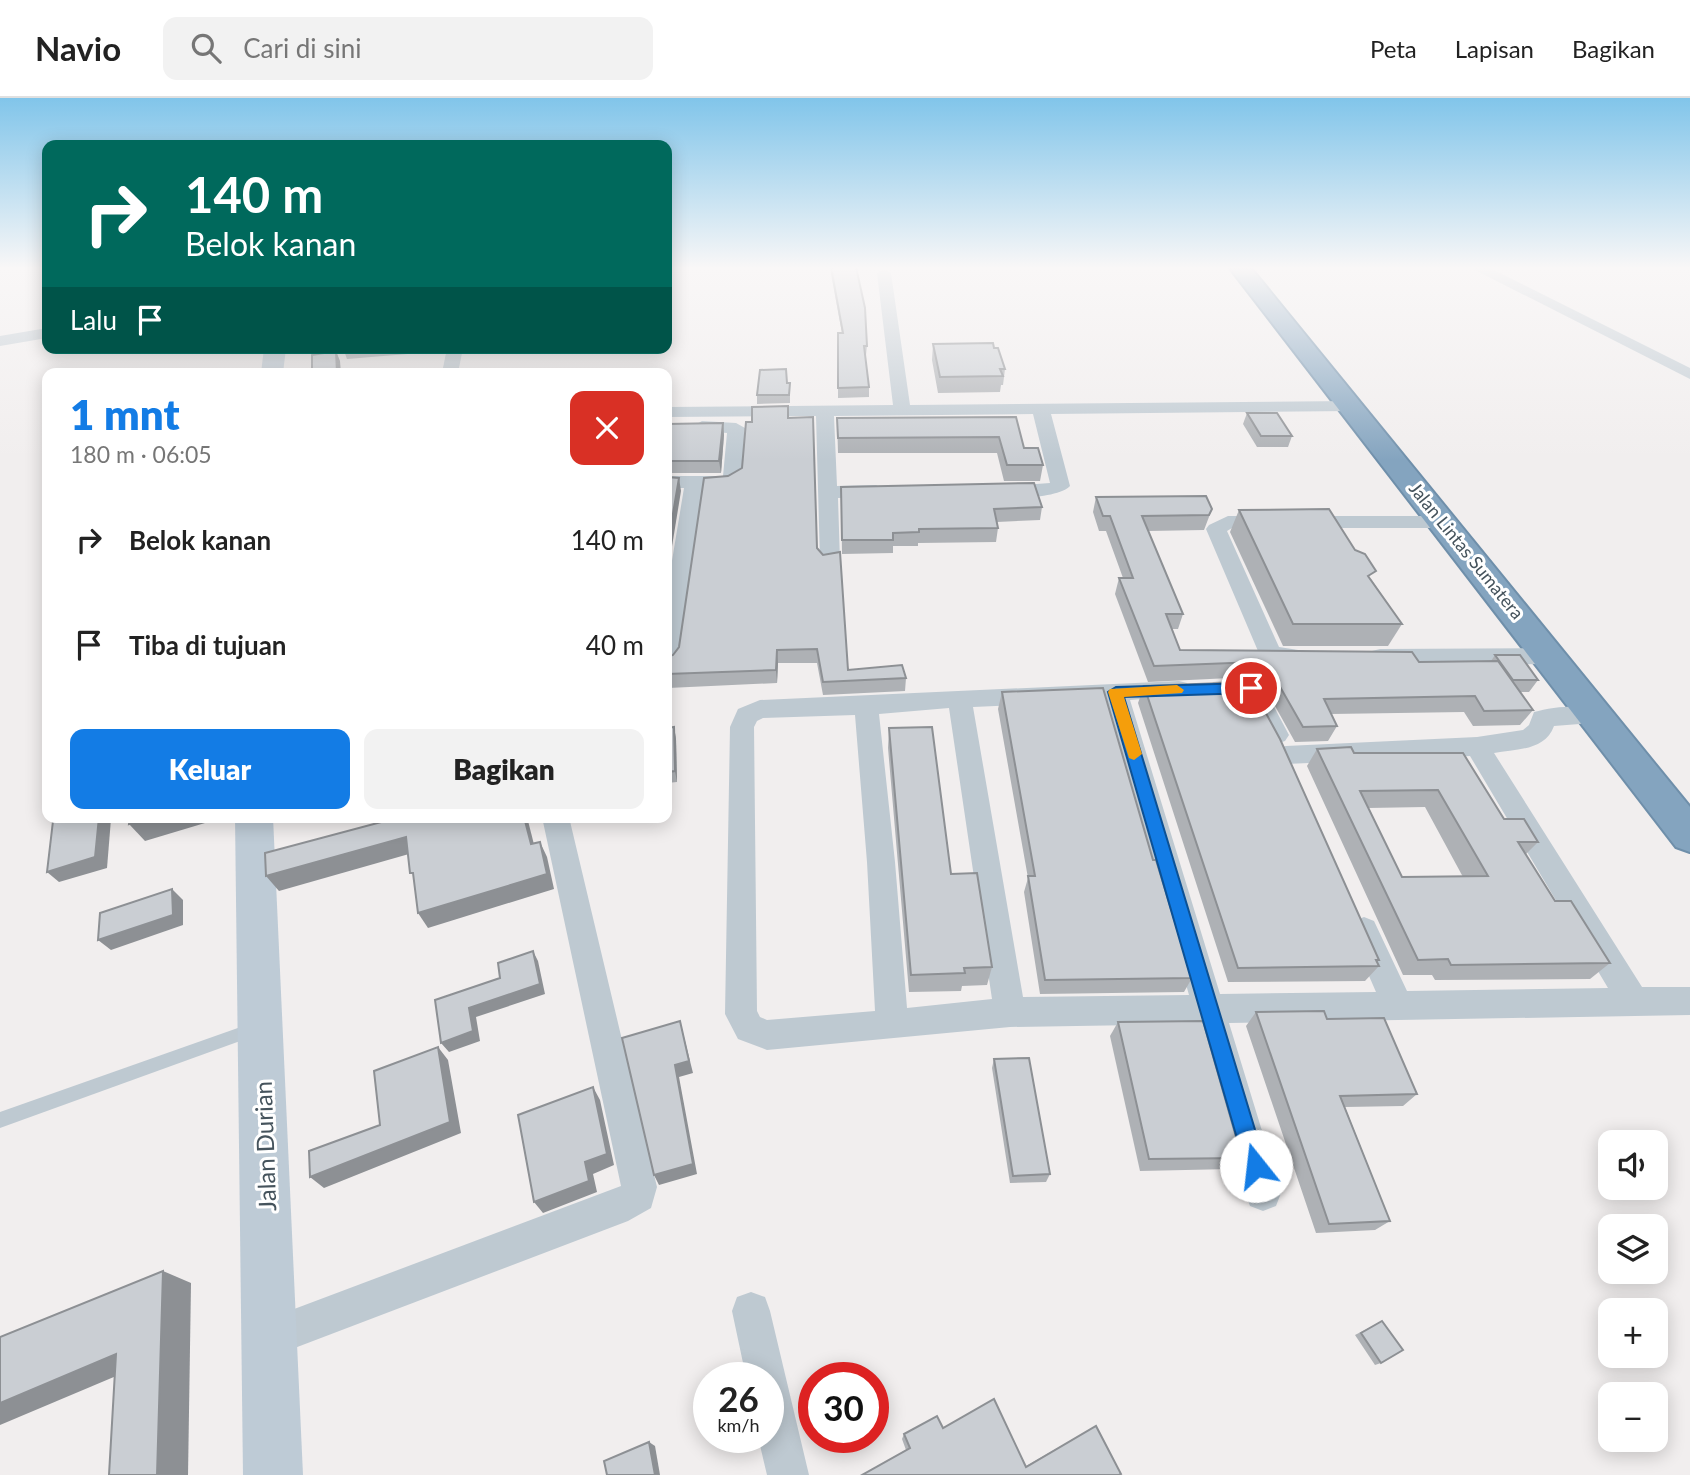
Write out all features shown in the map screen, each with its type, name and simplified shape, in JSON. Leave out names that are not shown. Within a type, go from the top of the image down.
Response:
[{"type":"highway","name":"Jalan Lintas Sumatera","points":[[1291,331],[1690,836]]},
{"type":"street","points":[[892,331],[902,411]]},
{"type":"street","points":[[1605,331],[1690,374]]},
{"type":"street","points":[[0,341],[42,334]]},
{"type":"street","points":[[672,412],[1351,406]]},
{"type":"street","points":[[980,491],[1049,490],[1060,486],[1041,410]]},
{"type":"street","points":[[825,411],[831,561]]},
{"type":"street","points":[[672,427],[736,428],[732,479],[725,482],[672,482]]},
{"type":"street","points":[[672,627],[694,482]]},
{"type":"street","points":[[828,492],[897,491]]},
{"type":"street","points":[[1329,658],[1288,659],[1277,657],[1269,651],[1216,529],[1228,523],[1443,522]]},
{"type":"street","points":[[1357,658],[1549,656]]},
{"type":"street","points":[[1596,716],[1544,718],[1541,729],[1530,738],[1291,767],[1251,688],[760,709],[747,715],[742,727],[741,1014],[749,1028],[767,1035],[1010,1012],[1690,1001]]},
{"type":"street","points":[[1116,692],[1263,1193]]},
{"type":"street","points":[[960,699],[1010,1012]]},
{"type":"street","points":[[866,706],[881,862],[892,1025]]},
{"type":"street","points":[[1477,746],[1634,1002]]},
{"type":"street","name":"Jalan Durian","points":[[254,823],[273,1475]]},
{"type":"street","points":[[271,1337],[628,1203],[638,1195],[639,1187],[556,823]]},
{"type":"street","points":[[1353,905],[1398,1005]]},
{"type":"street","points":[[751,1311],[763,1362]]},
{"type":"street","points":[[783,1453],[788,1475]]},
{"type":"lane","points":[[0,1120],[262,1026]]},
{"type":"building","points":[[866,331],[867,346],[864,346],[869,387],[838,388],[838,333]]},
{"type":"building","points":[[993,343],[994,348],[998,348],[1005,369],[1000,369],[1003,376],[940,377],[933,344]]},
{"type":"building","points":[[336,354],[337,368],[312,368],[312,355]]},
{"type":"building","points":[[786,369],[787,383],[790,383],[789,395],[757,395],[760,370]]},
{"type":"building","points":[[788,406],[788,418],[813,417],[817,548],[823,555],[840,552],[848,670],[902,665],[906,678],[823,682],[817,649],[777,650],[776,670],[672,674],[672,655],[679,647],[704,478],[728,476],[742,468],[746,422],[752,422],[752,407]]},
{"type":"building","points":[[1247,413],[1277,413],[1292,436],[1261,436]]},
{"type":"building","points":[[1016,417],[1024,448],[1038,448],[1043,465],[1007,465],[999,437],[838,438],[837,418]]},
{"type":"building","points":[[723,423],[719,461],[672,461],[672,424]]},
{"type":"building","points":[[672,477],[679,478],[672,519]]},
{"type":"building","points":[[1034,483],[1042,507],[994,509],[998,528],[919,529],[919,532],[893,533],[893,540],[842,540],[841,487]]},
{"type":"building","points":[[1206,496],[1212,509],[1209,515],[1142,516],[1183,614],[1166,614],[1180,650],[1412,652],[1419,662],[1498,661],[1533,710],[1484,711],[1475,696],[1324,699],[1337,726],[1303,727],[1267,664],[1258,662],[1154,666],[1119,578],[1133,578],[1110,516],[1103,516],[1096,497]]},
{"type":"building","points":[[1329,509],[1355,550],[1365,554],[1376,571],[1368,576],[1402,624],[1293,624],[1239,510]]},
{"type":"building","points":[[1495,655],[1520,655],[1538,680],[1513,680]]},
{"type":"building","points":[[1249,682],[1280,739],[1379,960],[1376,960],[1379,966],[1238,968],[1144,686]]},
{"type":"building","points":[[1103,688],[1153,860],[1156,860],[1192,978],[1045,980],[1028,876],[1035,876],[1002,692]]},
{"type":"building","points":[[672,727],[675,771],[672,771]]},
{"type":"building","points":[[932,727],[951,874],[977,873],[992,967],[964,968],[965,973],[911,975],[889,728]]},
{"type":"building","points":[[1351,747],[1354,753],[1463,753],[1504,819],[1524,819],[1538,842],[1518,842],[1555,901],[1571,901],[1610,963],[1451,965],[1448,959],[1418,960],[1317,749]],"holes":[[[1438,790],[1488,876],[1402,877],[1360,791]]]},
{"type":"building","points":[[53,823],[98,823],[95,857],[47,872]]},
{"type":"building","points":[[378,823],[526,823],[531,844],[540,842],[547,874],[418,913],[406,837],[266,876],[265,853]]},
{"type":"building","points":[[172,889],[173,915],[98,940],[100,913]]},
{"type":"building","points":[[533,951],[540,984],[469,1008],[473,1031],[441,1043],[435,1000],[500,978],[498,963]]},
{"type":"building","points":[[1324,1011],[1327,1019],[1384,1018],[1417,1094],[1340,1096],[1390,1221],[1329,1224],[1256,1012]]},
{"type":"building","points":[[680,1021],[689,1061],[675,1065],[693,1164],[654,1175],[622,1038]]},
{"type":"building","points":[[1203,1021],[1242,1158],[1149,1159],[1118,1022]]},
{"type":"building","points":[[438,1047],[450,1122],[310,1177],[309,1151],[380,1125],[374,1071]]},
{"type":"building","points":[[1029,1058],[1050,1174],[1013,1176],[994,1059]]},
{"type":"building","points":[[593,1087],[607,1154],[585,1162],[589,1181],[534,1202],[518,1115]]},
{"type":"building","points":[[163,1271],[157,1475],[109,1475],[116,1354],[0,1403],[0,1337]]},
{"type":"building","points":[[1382,1321],[1403,1350],[1381,1363],[1361,1333]]},
{"type":"building","points":[[994,1399],[1026,1467],[1096,1426],[1121,1474],[862,1475],[910,1448],[904,1434],[937,1416],[943,1428]]},
{"type":"building","points":[[649,1442],[655,1475],[607,1475],[604,1461]]},
{"type":"slow traffic","points":[[1134,754],[1116,692],[1177,690]]},
{"type":"route","points":[[1251,688],[1116,692],[1256,1166]]}]
